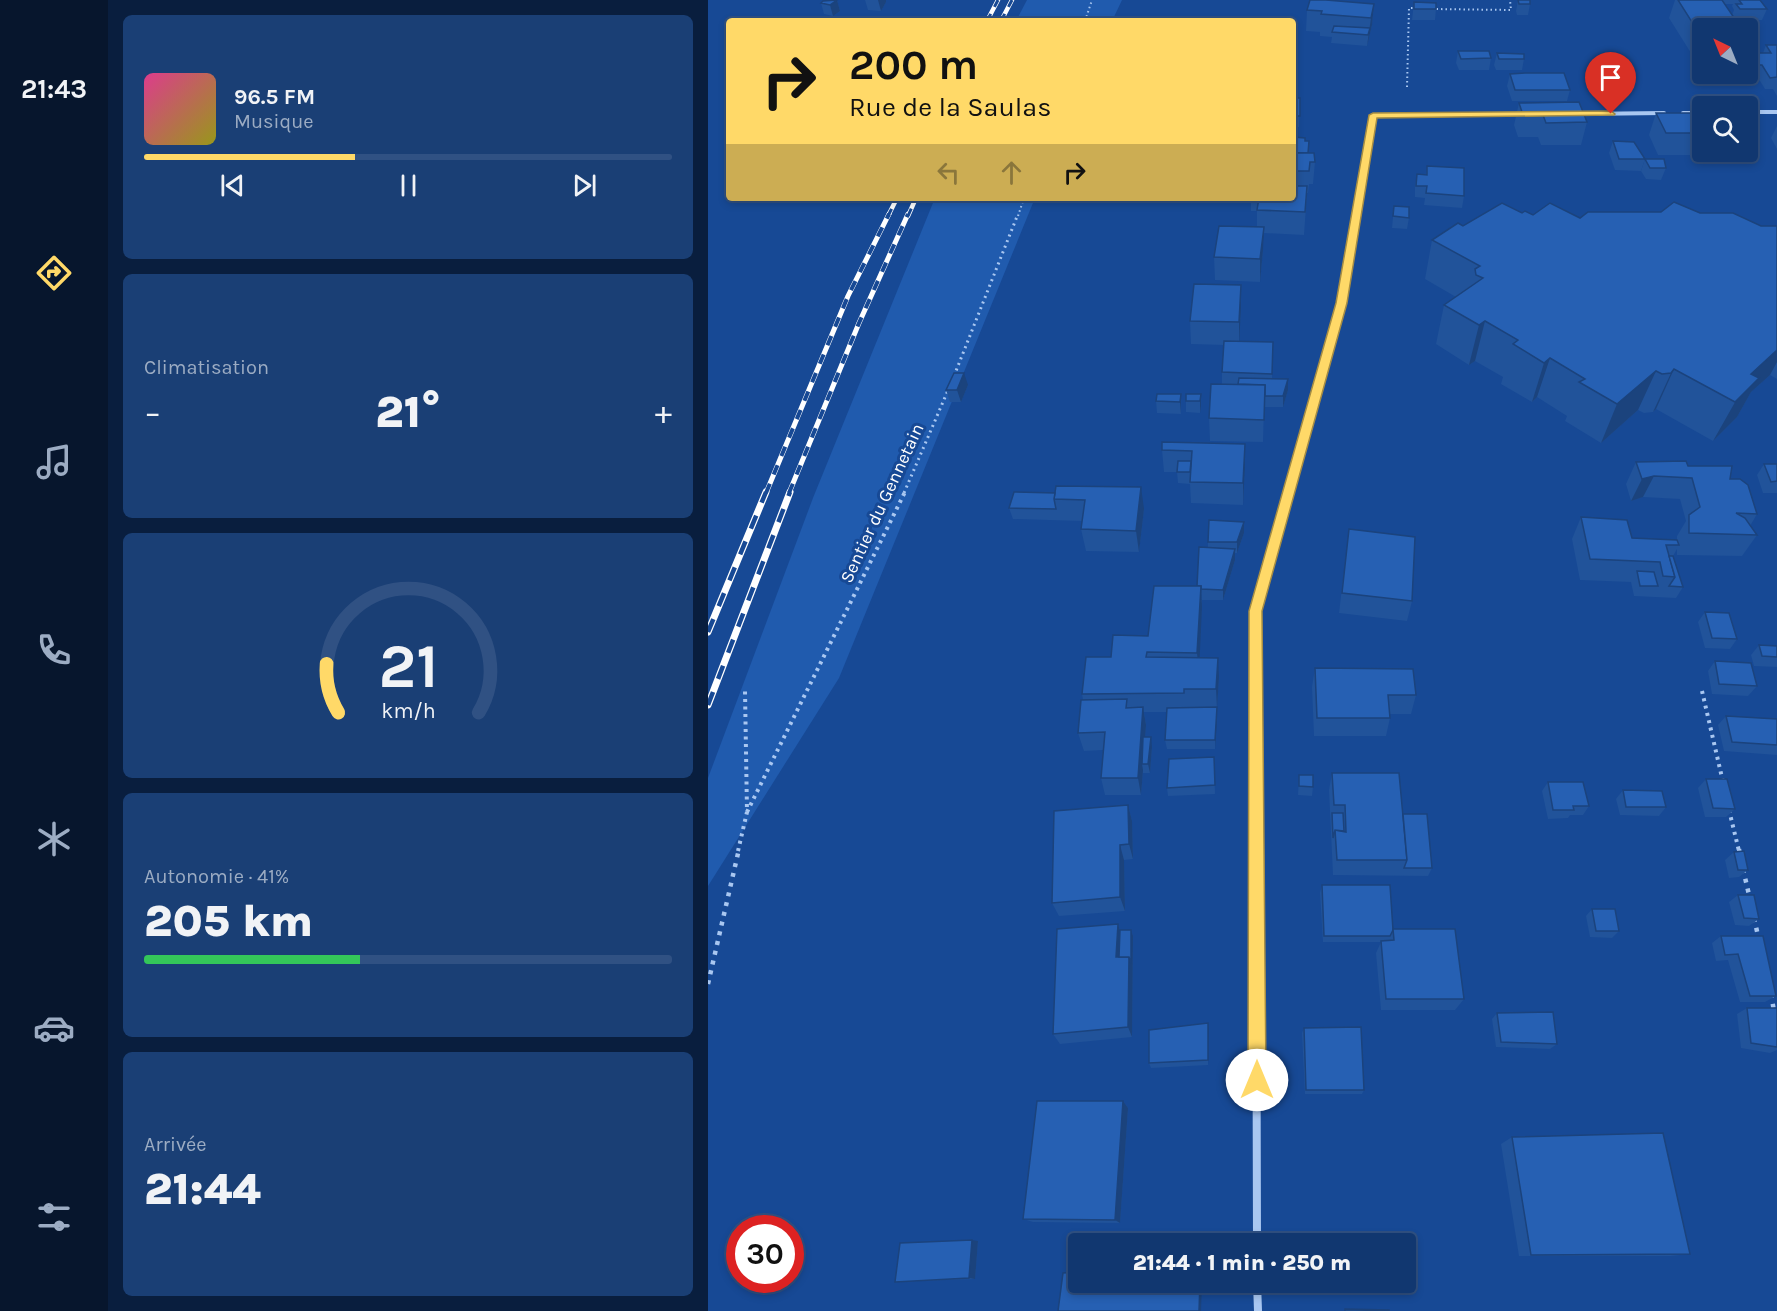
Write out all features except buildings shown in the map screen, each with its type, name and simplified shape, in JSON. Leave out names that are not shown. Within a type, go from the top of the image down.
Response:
[{"type":"street","points":[[1758,112],[1777,112]]},
{"type":"street","points":[[1572,114],[1667,113]]},
{"type":"street","points":[[1679,113],[1692,113]]},
{"type":"street","points":[[1257,1233],[1256,611],[1341,303],[1373,115],[1536,114]]},
{"type":"street","points":[[1257,1293],[1257,1311]]},
{"type":"path","points":[[1086,18],[1092,0]]},
{"type":"path","points":[[1431,9],[1511,10],[1510,0]]},
{"type":"path","points":[[1406,115],[1409,8],[1420,8]]},
{"type":"path","name":"Sentier du Gennetain","points":[[747,812],[915,471],[1009,242],[1023,201]]},
{"type":"path","points":[[708,984],[747,812],[745,691]]},
{"type":"path","points":[[1702,691],[1725,793]]},
{"type":"path","points":[[1728,804],[1762,952]]},
{"type":"path","points":[[1769,986],[1774,1018]]},
{"type":"shaded area","points":[[1027,0],[1122,0],[1113,18],[1018,18]]},
{"type":"shaded area","points":[[934,201],[1034,201],[839,678],[708,886],[708,778],[813,498]]},
{"type":"railway","points":[[989,18],[998,0]]},
{"type":"railway","points":[[1003,18],[1012,0]]},
{"type":"railway","points":[[766,493],[848,296],[896,201]]},
{"type":"railway","points":[[908,216],[915,201]]},
{"type":"railway","points":[[789,493],[859,323],[908,214]]},
{"type":"railway","points":[[708,632],[766,492]]},
{"type":"railway","points":[[708,705],[790,492]]},
{"type":"route","points":[[1257,1080],[1256,611],[1341,303],[1373,115],[1611,114]]}]
